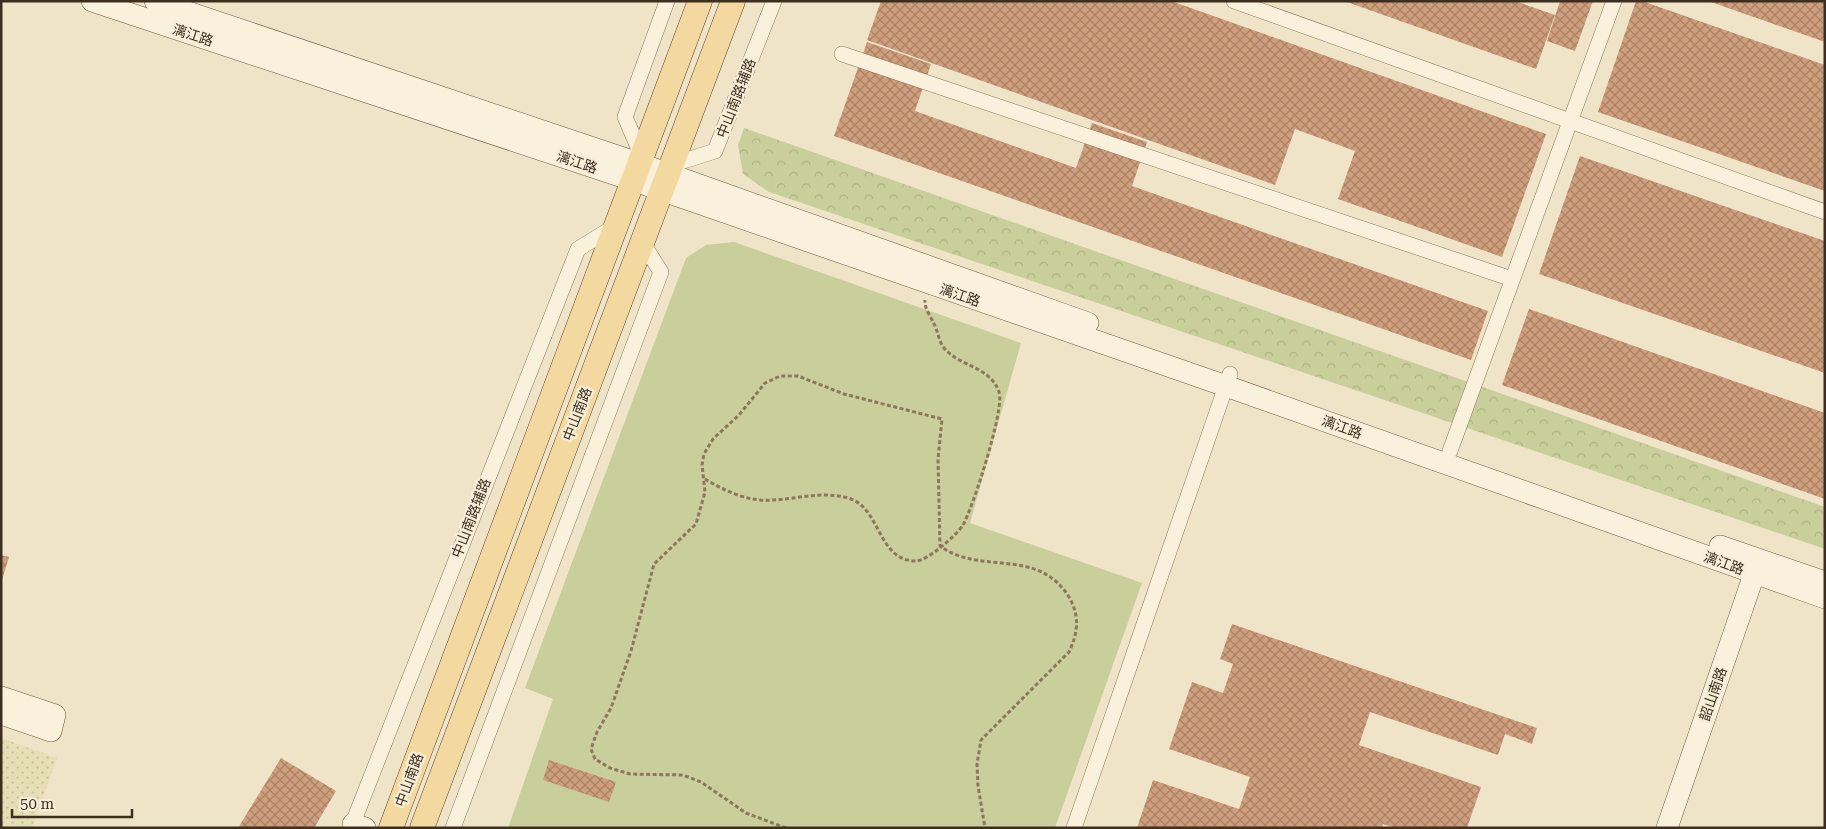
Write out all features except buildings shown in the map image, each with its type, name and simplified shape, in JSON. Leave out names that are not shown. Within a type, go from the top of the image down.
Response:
[{"type":"main road","name":"中山南路","points":[[391,828],[700,1]]},
{"type":"main road","name":"中山南路","points":[[422,828],[733,1]]},
{"type":"street","name":"漓江路","points":[[92,1],[637,166]]},
{"type":"street","name":"漓江路","points":[[154,1],[182,6],[637,166],[1228,380],[1757,567],[1825,582]]},
{"type":"street","points":[[637,166],[625,117],[667,1]]},
{"type":"street","name":"中山南路辅路","points":[[667,177],[715,151],[774,1]]},
{"type":"street","points":[[1234,1],[1825,212]]},
{"type":"street","points":[[1450,451],[1614,1]]},
{"type":"street","points":[[842,54],[1512,279]]},
{"type":"street","name":"漓江路","points":[[667,177],[927,283],[1450,451],[1757,567],[1825,598]]},
{"type":"street","name":"中山南路辅路","points":[[356,826],[578,249],[614,227]]},
{"type":"street","points":[[452,828],[661,272],[642,242]]},
{"type":"street","points":[[1074,828],[1228,380]]},
{"type":"street","name":"韶山南路","points":[[1667,828],[1757,567]]},
{"type":"street","points":[[1,697],[55,715],[51,731],[1,714]]},
{"type":"path","points":[[704,479],[728,492],[770,501],[834,495],[853,500],[862,506],[891,551],[904,560],[918,561],[958,533],[970,510],[1002,401],[993,380],[980,369],[956,358],[943,348],[924,303],[927,283]]},
{"type":"path","points":[[786,828],[746,812],[701,782],[683,775],[630,774],[610,768],[595,759],[592,749],[597,732],[611,708],[631,652],[654,564],[696,524],[705,492],[702,465],[704,454],[713,439],[739,415],[765,383],[780,376],[798,376],[844,394],[878,401],[942,419],[938,477],[940,546],[950,554],[964,558],[1017,563],[1044,572],[1065,591],[1074,606],[1077,620],[1076,637],[1069,652],[981,740],[977,764],[978,786],[985,828]]},
{"type":"shaded area","points":[[1,738],[57,758],[32,828],[1,828]]},
{"type":"green space","points":[[744,128],[1825,507],[1825,549],[769,192],[743,174],[738,145]]},
{"type":"green space","points":[[734,242],[1021,343],[970,523],[1142,583],[1055,828],[508,828],[553,699],[525,688],[686,258],[706,245]]}]
